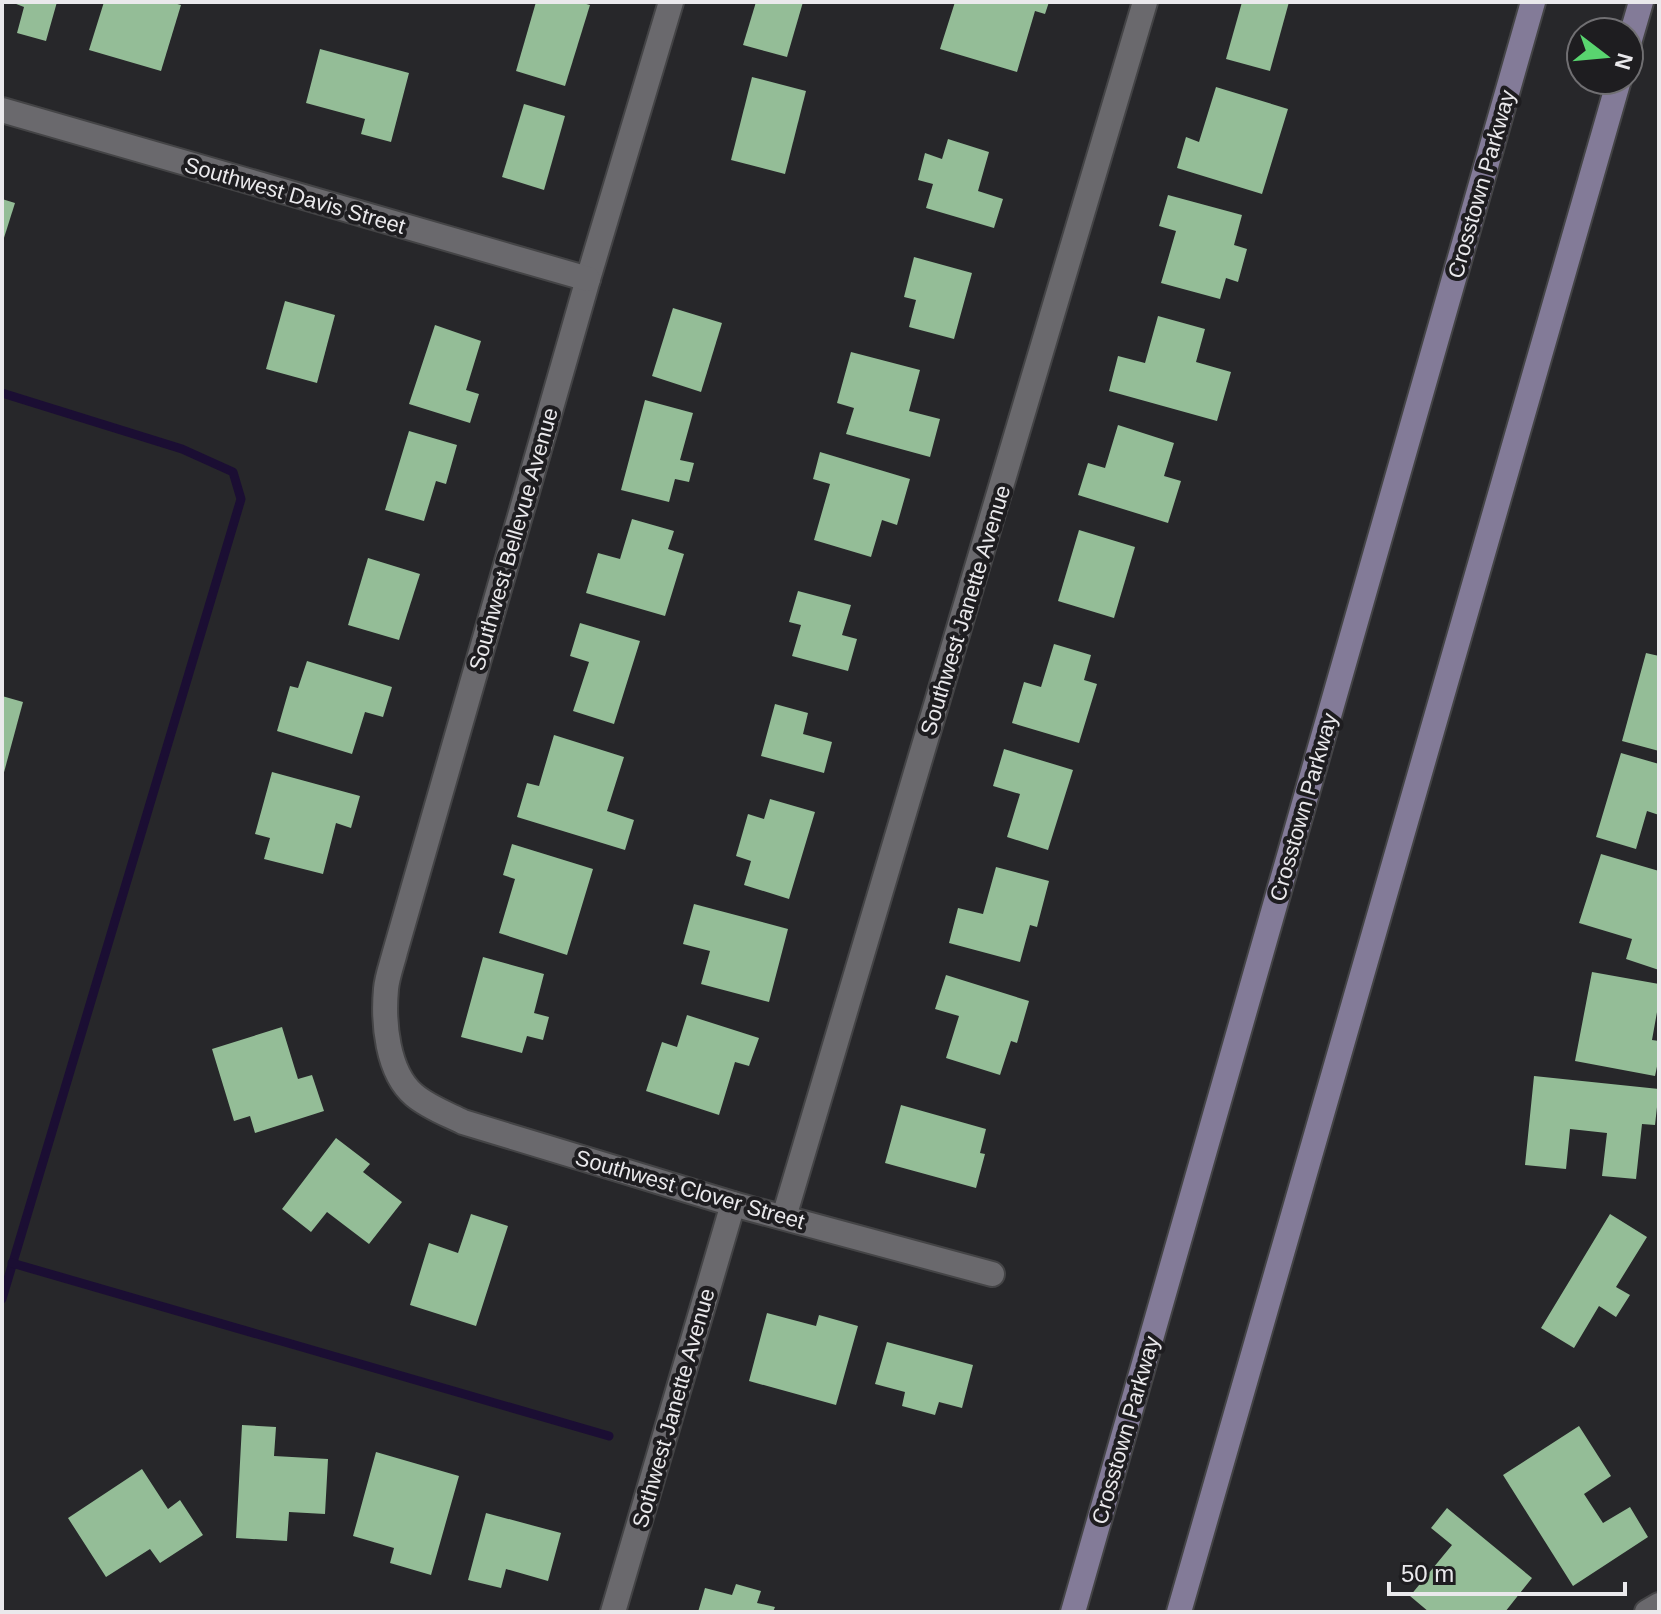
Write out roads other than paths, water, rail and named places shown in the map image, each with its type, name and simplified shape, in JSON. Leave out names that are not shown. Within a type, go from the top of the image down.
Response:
[{"type":"main road","name":"Crosstown Parkway","points":[[1073,1612],[1533,2]]},
{"type":"main road","points":[[1179,1612],[1614,96]]},
{"type":"street","name":"Southwest Bellevue Avenue","points":[[400,1079],[391,1058],[386,1024],[389,976],[588,279],[671,2]]},
{"type":"street","name":"Southwest Janette Avenue","points":[[784,1217],[1145,2]]},
{"type":"street","name":"Southwest Davis Street","points":[[2,110],[588,279]]},
{"type":"street","name":"Southwest Clover Street","points":[[400,1079],[413,1095],[463,1122],[733,1204],[992,1274]]},
{"type":"street","name":"Sothwest Janette Avenue","points":[[613,1612],[733,1204]]},
{"type":"street","points":[[1647,1612],[1659,1605]]},
{"type":"waterway","points":[[2,393],[182,449],[233,472],[241,499],[2,1299]]},
{"type":"waterway","points":[[12,1263],[609,1436]]}]
